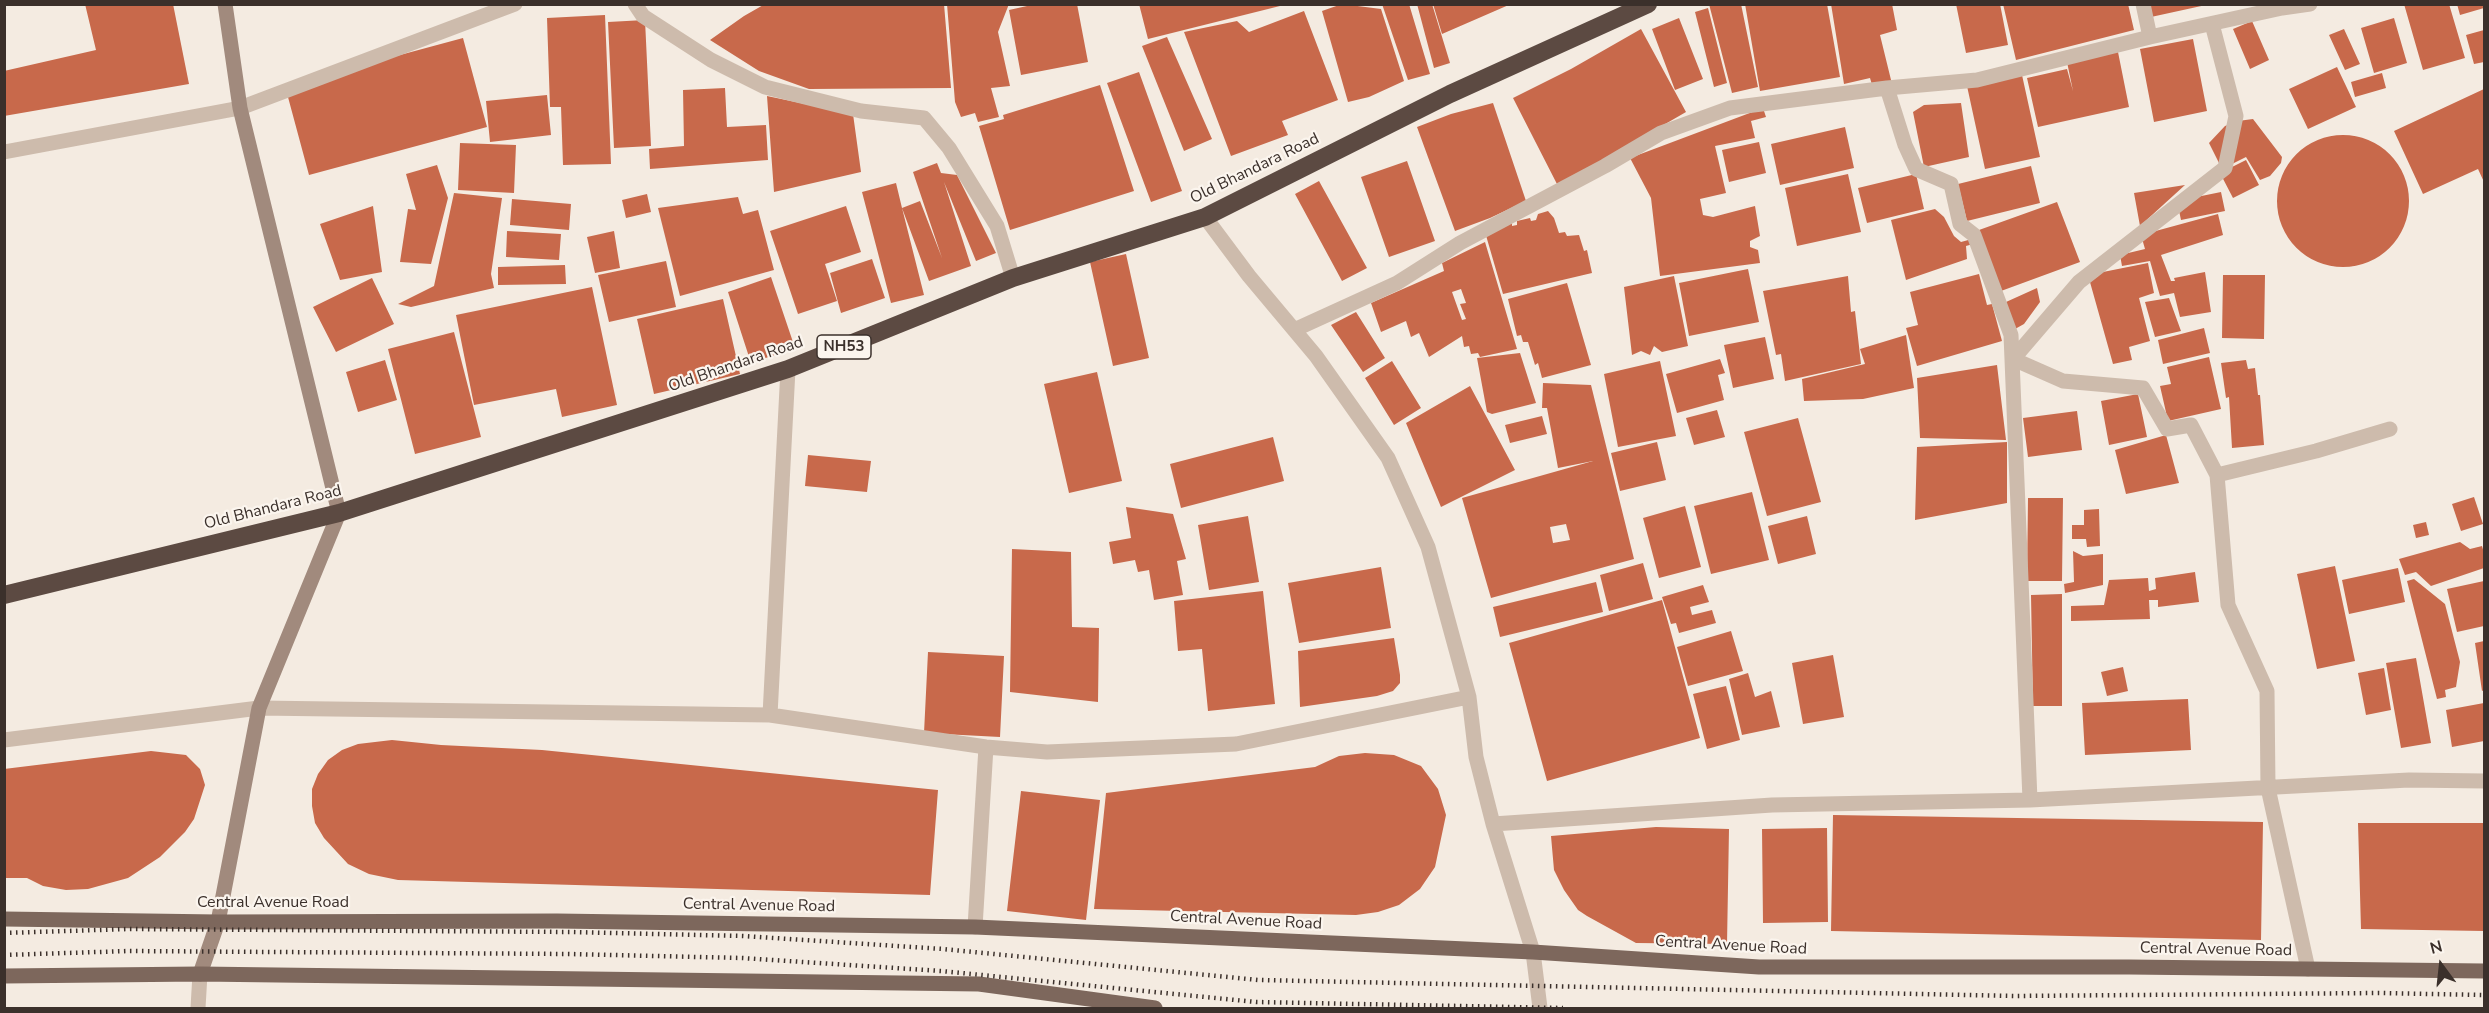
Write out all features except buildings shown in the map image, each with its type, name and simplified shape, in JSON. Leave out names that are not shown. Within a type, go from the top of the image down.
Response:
[{"type":"highway","name":"Old Bhandara Road","points":[[4,595],[339,513],[788,369],[1013,278],[1205,217],[1450,94],[1648,4]]},
{"type":"main road","name":"Central Avenue Road","points":[[4,919],[218,922],[557,921],[975,927],[1533,952],[1759,968],[2484,971]]},
{"type":"main road","points":[[4,976],[200,974],[979,984],[1123,1007],[1155,1008]]},
{"type":"street","points":[[198,1008],[200,974],[218,922],[259,708],[339,513],[240,108],[225,4]]},
{"type":"street","points":[[4,152],[240,108],[515,4]]},
{"type":"street","points":[[635,4],[643,15],[711,60],[765,87],[861,111],[924,118],[949,148],[997,226],[1013,278]]},
{"type":"street","points":[[2143,4],[2150,37]]},
{"type":"street","points":[[1294,330],[1397,282],[1460,243],[1595,172],[1661,133],[1730,108],[1887,88],[1977,80],[2150,37],[2310,4]]},
{"type":"street","points":[[2013,359],[2079,282],[2225,168],[2236,116],[2212,24]]},
{"type":"street","points":[[1887,88],[1905,145],[1916,169],[1951,184],[1960,224],[1974,235],[2011,335],[2030,800]]},
{"type":"street","points":[[1205,217],[1249,276],[1316,356],[1388,458],[1428,547],[1469,697],[1476,757],[1493,824],[1533,952],[1540,1008]]},
{"type":"street","points":[[2013,359],[2063,381],[2143,388],[2167,429],[2191,425],[2217,475],[2228,605],[2267,691],[2268,788],[2308,969]]},
{"type":"street","points":[[770,715],[788,369]]},
{"type":"street","points":[[2217,475],[2316,451],[2390,429]]},
{"type":"street","points":[[4,740],[259,708],[770,715],[986,747],[1047,752],[1236,744],[1469,697]]},
{"type":"street","points":[[975,927],[986,747]]},
{"type":"street","points":[[1493,824],[1772,805],[2030,800],[2409,780],[2484,781]]},
{"type":"railway","points":[[4,933],[129,929],[570,932],[743,936],[943,949],[1258,980],[2014,996],[2379,993],[2484,995]]},
{"type":"railway","points":[[4,955],[129,951],[569,954],[742,958],[941,971],[1256,1002],[1563,1008]]}]
